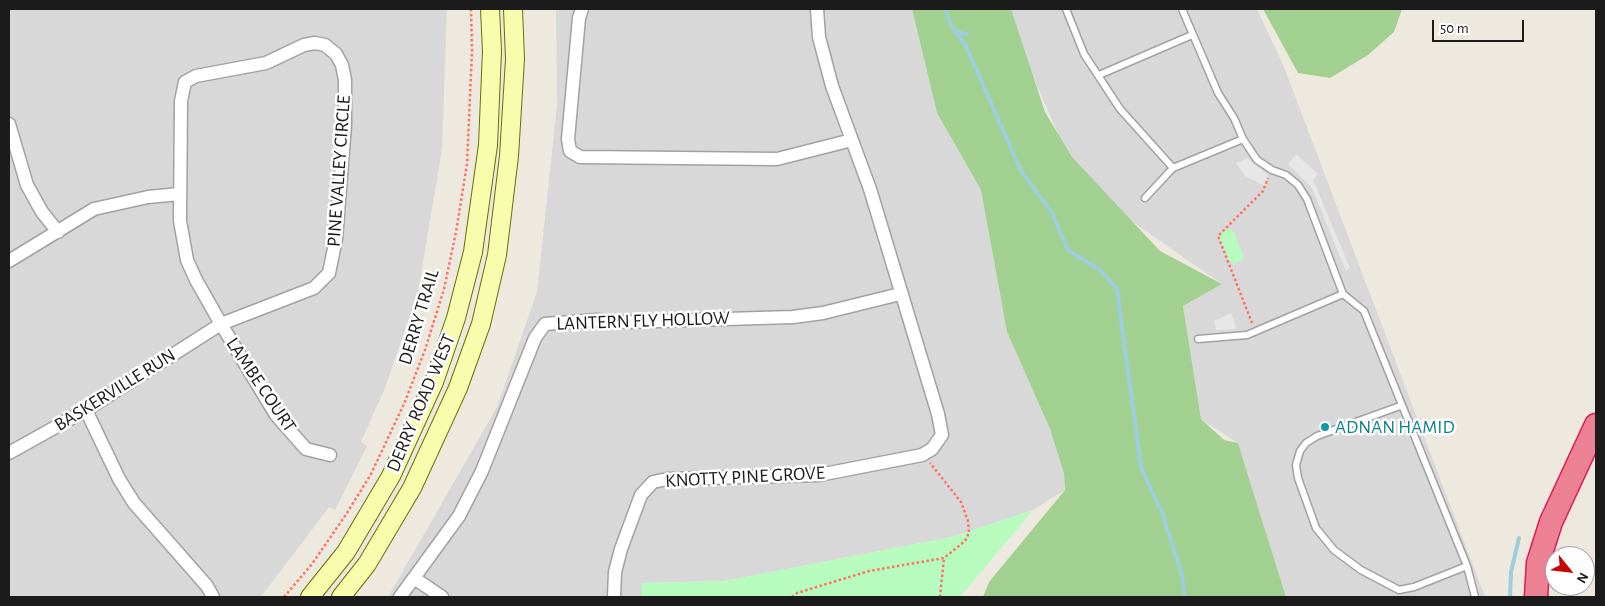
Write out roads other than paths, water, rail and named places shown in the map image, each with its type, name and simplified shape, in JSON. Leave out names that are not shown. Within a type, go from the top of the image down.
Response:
[{"type":"highway","points":[[1536,597],[1538,563],[1550,522],[1596,425]]},
{"type":"main road","name":"DERRY ROAD WEST","points":[[310,597],[346,552],[391,476],[434,382],[456,318],[473,252],[488,145],[492,51],[490,9]]},
{"type":"main road","name":"DERRY ROAD WEST","points":[[341,597],[366,564],[412,488],[458,388],[481,324],[497,255],[509,156],[515,59],[513,9]]},
{"type":"street","points":[[582,9],[579,18],[568,140],[570,151],[580,157],[777,159],[852,140]]},
{"type":"street","points":[[818,9],[820,36],[825,61],[870,189],[900,294]]},
{"type":"street","name":"PINE VALLEY CIRCLE","points":[[304,45],[325,45],[336,54],[342,64],[345,80],[345,125],[336,239],[329,273],[314,288],[221,324],[187,260],[180,221],[179,194],[181,101],[185,82],[196,76],[266,63],[304,45]]},
{"type":"street","points":[[9,124],[27,184],[42,212],[58,232]]},
{"type":"street","points":[[9,261],[94,209],[148,197],[179,194]]},
{"type":"street","name":"KNOTTY PINE GROVE","points":[[614,597],[615,572],[621,549],[642,495],[653,482],[667,479],[819,475],[922,455],[932,449],[940,440],[942,431],[900,294]]},
{"type":"street","name":"LANTERN FLY HOLLOW","points":[[400,597],[459,516],[482,472],[535,338],[545,324],[597,320],[626,322],[792,317],[823,313],[900,294]]},
{"type":"street","name":"BASKERVILLE RUN","points":[[9,453],[86,410],[221,324]]},
{"type":"street","name":"LAMBE COURT","points":[[221,324],[276,415],[306,448],[330,455]]},
{"type":"street","points":[[86,410],[119,479],[134,503],[207,586],[213,597]]},
{"type":"street","points":[[414,578],[442,597]]},
{"type":"lane","points":[[1066,9],[1084,54],[1120,109],[1173,168]]},
{"type":"lane","points":[[1182,9],[1218,93],[1234,118],[1243,139],[1257,160],[1272,170],[1286,175],[1307,200],[1343,294],[1364,312],[1400,406],[1467,566],[1475,597]]},
{"type":"lane","points":[[1099,75],[1192,35]]},
{"type":"lane","points":[[1145,198],[1173,168],[1243,139]]},
{"type":"lane","points":[[1198,339],[1235,338],[1343,294]]},
{"type":"lane","points":[[1400,406],[1317,436],[1306,443],[1300,451],[1296,465],[1298,478],[1316,528],[1334,550],[1361,570],[1399,590],[1414,587],[1467,566]]},
{"type":"waterway","points":[[945,9],[951,25],[966,46],[1021,171],[1051,211],[1068,250],[1101,271],[1117,289],[1141,467],[1162,513],[1181,571],[1185,597]]},
{"type":"waterway","points":[[956,32],[967,34]]},
{"type":"waterway","points":[[1510,597],[1511,572],[1519,538]]},
{"type":"place","name":"ADNAN HAMID","points":[[1325,427]]}]
